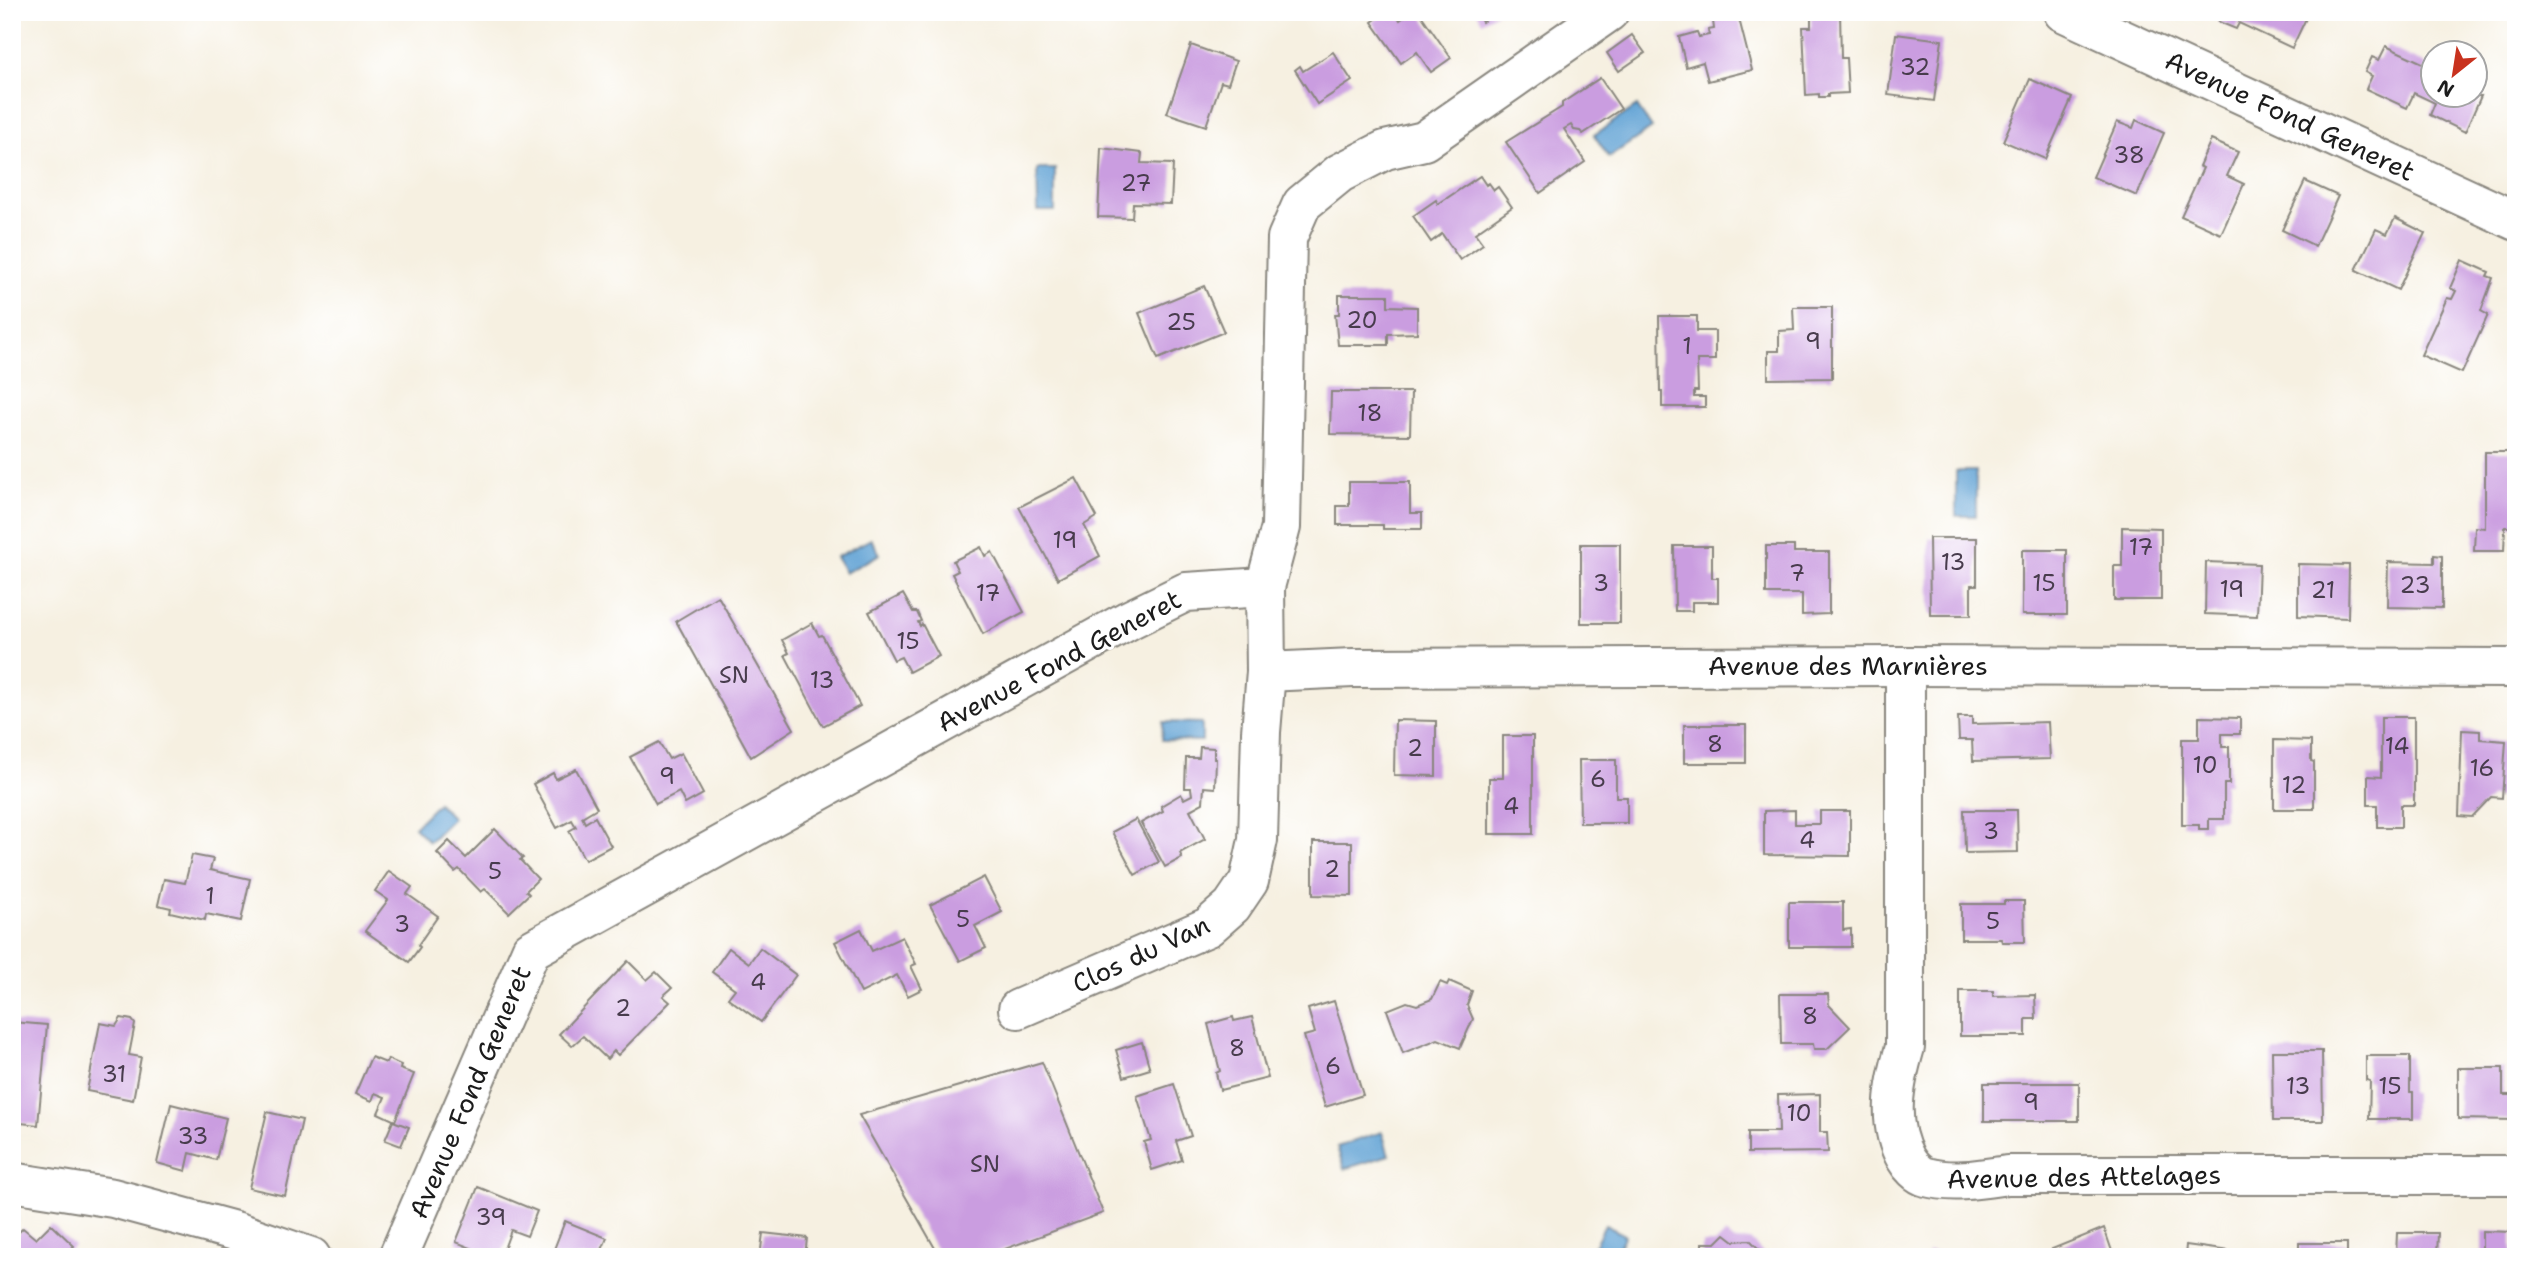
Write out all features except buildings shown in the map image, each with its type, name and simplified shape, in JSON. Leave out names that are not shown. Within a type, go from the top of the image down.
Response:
[{"type":"street","points":[[1266,672],[1265,587],[1281,527],[1287,238],[1302,204],[1340,173],[1385,150],[1424,141],[1609,12]]},
{"type":"street","name":"Avenue Fond Generet","points":[[2063,12],[2516,221]]},
{"type":"street","name":"Avenue Fond Generet","points":[[398,1257],[531,950],[1140,614],[1186,592],[1265,587]]},
{"type":"street","name":"Avenue des Marnières","points":[[1266,672],[1367,668],[1905,666],[2516,668]]},
{"type":"street","name":"Avenue des Attelages","points":[[1905,666],[1905,1047],[1897,1074],[1894,1100],[1896,1141],[1909,1165],[1922,1177],[1957,1182],[2007,1175],[2516,1175]]},
{"type":"street","name":"Clos du Van","points":[[1018,1009],[1208,927],[1232,906],[1249,881],[1258,840],[1261,732],[1266,672]]},
{"type":"street","points":[[12,1182],[113,1198],[235,1231],[311,1257]]},
{"type":"water","points":[[1637,106],[1652,128],[1609,157],[1594,135]]},
{"type":"water","points":[[1037,169],[1055,169],[1055,211],[1038,211]]},
{"type":"water","points":[[1956,471],[1976,471],[1976,516],[1956,516]]},
{"type":"water","points":[[871,539],[880,554],[845,573],[836,557]]},
{"type":"water","points":[[1163,722],[1202,723],[1202,741],[1162,740]]},
{"type":"water","points":[[438,803],[453,818],[429,842],[414,827]]},
{"type":"water","points":[[1382,1132],[1389,1155],[1344,1169],[1337,1147]]},
{"type":"water","points":[[1605,1225],[1625,1235],[1614,1257],[1588,1257]]}]
